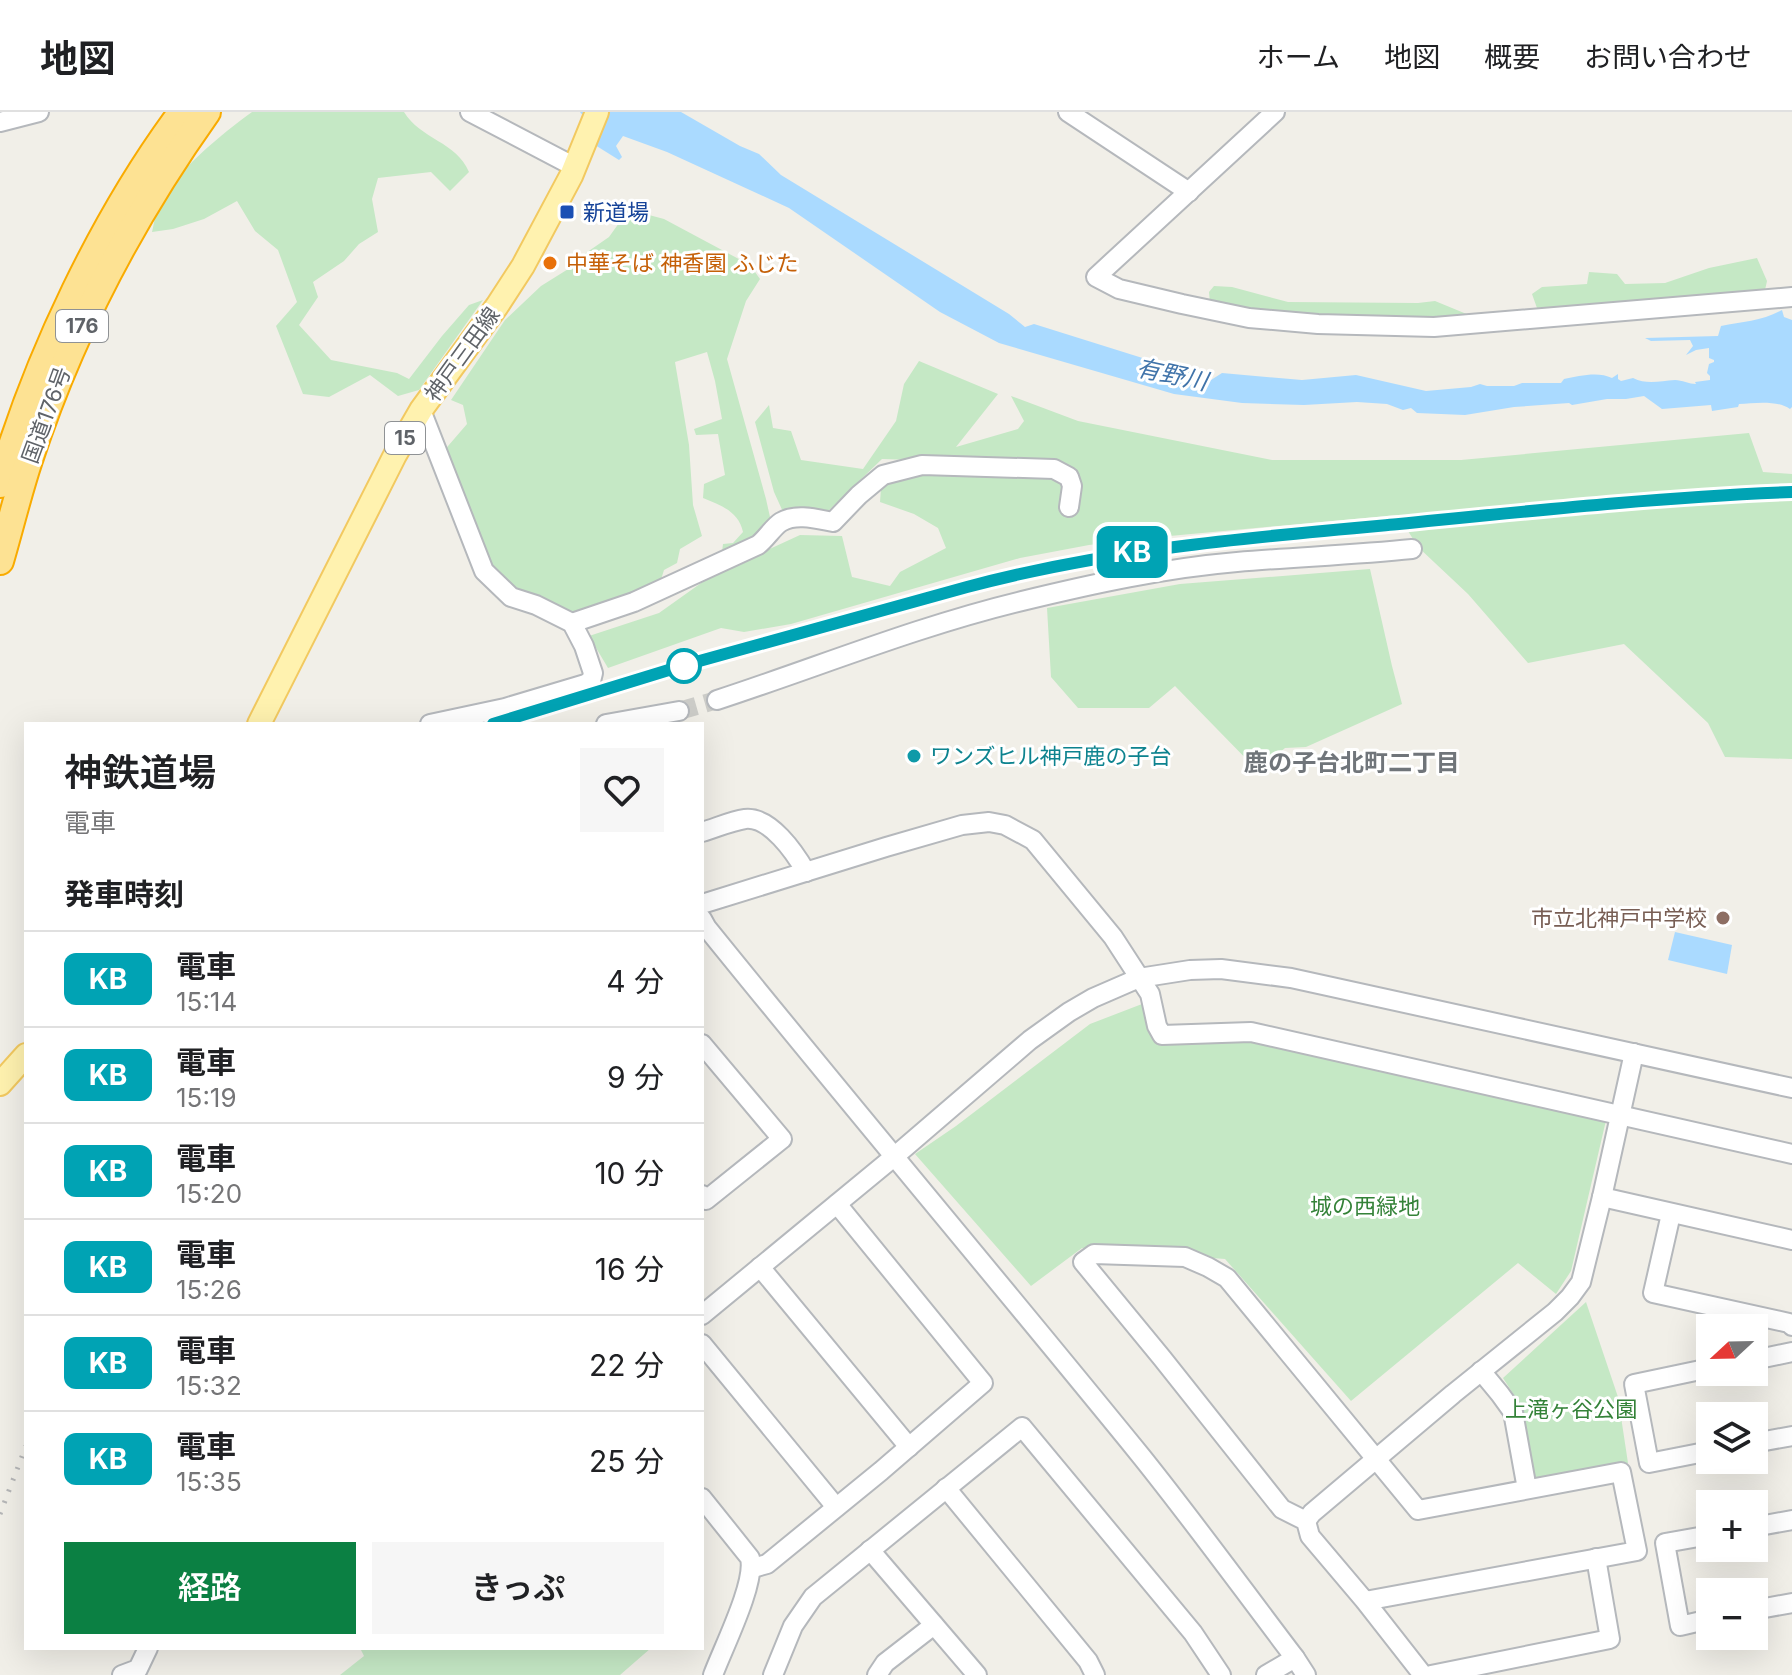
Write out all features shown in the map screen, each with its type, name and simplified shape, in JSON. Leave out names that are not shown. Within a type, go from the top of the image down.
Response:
[{"type":"highway","name":"国道176号","points":[[0,484],[11,445],[82,278],[116,214],[182,112]]},
{"type":"highway","name":"国道176号","points":[[0,561],[29,460],[92,303],[145,206],[207,112]]},
{"type":"main road","name":"神戸三田線","points":[[260,722],[395,455],[421,410],[523,266],[575,167],[597,112]]},
{"type":"main road","points":[[0,1084],[24,1057]]},
{"type":"street","points":[[0,122],[39,112]]},
{"type":"street","points":[[470,112],[575,167]]},
{"type":"street","points":[[1068,112],[1189,192]]},
{"type":"street","points":[[1275,112],[1096,277],[1119,289],[1182,304],[1249,318],[1318,324],[1434,327],[1792,297]]},
{"type":"street","points":[[421,410],[484,571],[511,597],[536,605],[572,623],[592,667],[593,677],[585,684],[467,720]]},
{"type":"street","points":[[572,623],[634,602],[758,545],[778,523],[789,518],[833,522],[883,475],[922,465],[1054,469],[1069,477],[1072,486],[1069,507]]},
{"type":"street","points":[[717,700],[948,622],[1021,601],[1175,570],[1235,562],[1412,549]]},
{"type":"street","points":[[617,722],[679,711]]},
{"type":"street","points":[[704,831],[749,818],[761,821],[776,834],[806,872]]},
{"type":"street","points":[[704,903],[962,825],[989,822],[1005,825],[1033,840],[1113,937],[1150,994],[1162,1035],[1251,1032],[1792,1154]]},
{"type":"street","points":[[704,923],[1142,1458],[1306,1675]]},
{"type":"street","points":[[704,1313],[1030,1040],[1093,998],[1139,978],[1190,970],[1258,972],[1792,1088]]},
{"type":"street","points":[[704,1046],[782,1139],[706,1200],[704,1198]]},
{"type":"street","points":[[1306,1521],[1375,1459],[1555,1312],[1581,1282],[1634,1053]]},
{"type":"street","points":[[1602,1197],[1792,1240]]},
{"type":"street","points":[[753,1568],[767,1564],[983,1383],[837,1204]]},
{"type":"street","points":[[1671,1214],[1653,1293],[1792,1326]]},
{"type":"street","points":[[1365,1601],[1637,1551],[1621,1472],[1418,1510],[1227,1278],[1185,1257],[1094,1254],[1083,1262],[1282,1509],[1306,1521],[1310,1536],[1423,1675]]},
{"type":"street","points":[[760,1267],[909,1447]]},
{"type":"street","points":[[704,1346],[836,1507]]},
{"type":"street","points":[[1768,1357],[1792,1352]]},
{"type":"street","points":[[1481,1371],[1513,1412],[1527,1489]]},
{"type":"street","points":[[1696,1371],[1634,1384],[1649,1463],[1696,1454]]},
{"type":"street","points":[[773,1675],[793,1626],[813,1597],[1022,1427],[1193,1633],[1221,1675]]},
{"type":"street","points":[[1768,1440],[1792,1436]]},
{"type":"street","points":[[946,1488],[1088,1661],[1095,1675]]},
{"type":"street","points":[[704,1500],[750,1558],[753,1568],[713,1675]]},
{"type":"street","points":[[1768,1524],[1792,1520]]},
{"type":"street","points":[[1696,1537],[1665,1543],[1680,1626],[1696,1622]]},
{"type":"street","points":[[870,1550],[977,1675]]},
{"type":"street","points":[[1431,1675],[1610,1639],[1596,1558]]},
{"type":"street","points":[[1768,1607],[1792,1603]]},
{"type":"street","points":[[877,1675],[885,1663],[934,1625]]},
{"type":"street","points":[[122,1675],[138,1669],[147,1650]]},
{"type":"street","points":[[1266,1675],[1295,1658]]},
{"type":"green space","points":[[252,112],[404,112],[419,129],[447,147],[463,162],[469,172],[450,191],[431,172],[378,178],[372,199],[378,232],[313,282],[318,297],[299,325],[331,360],[397,373],[409,379],[469,305],[483,300],[419,390],[398,396],[370,375],[329,397],[303,394],[276,326],[297,302],[278,250],[255,231],[237,201],[204,219],[152,232],[158,207],[174,181],[213,142]]},
{"type":"green space","points":[[634,211],[664,219],[750,265],[760,279],[746,301],[727,359],[772,526],[752,545],[722,552],[723,544],[733,543],[743,532],[733,514],[703,498],[704,484],[725,475],[718,434],[696,435],[694,429],[722,419],[715,381],[707,352],[675,362],[689,445],[693,505],[702,536],[680,549],[677,563],[664,570],[658,589],[581,611],[561,611],[514,594],[491,569],[442,453],[467,424],[463,405],[451,400],[505,320],[541,286],[573,266],[609,237],[619,223]]},
{"type":"green space","points":[[1757,258],[1767,281],[1765,290],[1546,311],[1537,308],[1532,294],[1542,287],[1587,284],[1589,272],[1617,274],[1625,284],[1665,283],[1709,268]]},
{"type":"green space","points":[[1214,286],[1232,287],[1288,302],[1435,301],[1469,315],[1422,319],[1274,315],[1210,303],[1209,292]]},
{"type":"green space","points":[[919,361],[998,394],[956,447],[1018,429],[1024,421],[1011,396],[1078,421],[1272,460],[1461,460],[1749,433],[1763,472],[1792,474],[1792,759],[1725,757],[1708,723],[1624,644],[1528,663],[1468,594],[1418,547],[1398,515],[1159,537],[1089,545],[1020,558],[791,624],[744,632],[721,628],[608,668],[589,636],[659,613],[711,576],[800,535],[842,536],[852,577],[890,586],[900,572],[946,548],[938,528],[914,514],[880,502],[881,488],[909,474],[914,460],[882,459],[824,515],[784,514],[774,492],[755,422],[769,405],[773,428],[791,431],[801,460],[863,469],[896,421],[904,384]]},
{"type":"green space","points":[[1370,569],[1402,704],[1306,747],[1285,748],[1258,771],[1175,686],[1149,708],[1078,708],[1051,677],[1047,608],[1180,584]]},
{"type":"green space","name":"城の西緑地","points":[[1142,1004],[1159,1044],[1251,1037],[1607,1116],[1571,1271],[1556,1294],[1518,1263],[1351,1401],[1225,1259],[1082,1248],[1031,1286],[915,1154],[1090,1024]]},
{"type":"green space","name":"上滝ヶ谷公園","points":[[1586,1302],[1618,1397],[1628,1463],[1536,1482],[1523,1409],[1503,1378]]},
{"type":"green space","points":[[361,1650],[649,1650],[620,1675],[340,1675],[364,1656]]},
{"type":"water","name":"有野川","points":[[580,112],[681,112],[759,154],[781,175],[1009,314],[1025,327],[1034,324],[1168,366],[1194,370],[1211,380],[1222,373],[1302,380],[1356,375],[1426,391],[1480,384],[1514,386],[1522,383],[1561,383],[1564,379],[1582,376],[1612,378],[1618,374],[1621,381],[1633,378],[1648,382],[1675,380],[1696,384],[1710,380],[1707,373],[1709,364],[1714,360],[1709,358],[1709,348],[1686,355],[1693,346],[1690,340],[1651,341],[1645,338],[1718,336],[1721,326],[1760,319],[1782,310],[1784,317],[1792,320],[1792,407],[1759,403],[1712,411],[1711,405],[1662,409],[1644,396],[1572,405],[1514,407],[1465,415],[1417,413],[1411,408],[1403,410],[1387,404],[1242,403],[1174,394],[999,343],[940,312],[789,208],[667,152],[623,136],[616,146],[622,157],[619,160],[595,145],[593,128]]},
{"type":"water","points":[[1675,932],[1732,945],[1727,974],[1668,960]]},
{"type":"tunnel","points":[[679,711],[717,700]]},
{"type":"railway","points":[[500,722],[685,665],[1013,575],[1108,556],[1242,538],[1596,504],[1792,492]]},
{"type":"railway","points":[[0,1514],[24,1451]]},
{"type":"train","name":"KB","points":[[499,722],[685,665],[1061,564],[1242,538],[1596,504],[1792,492]]},
{"type":"place","name":"新道場","points":[[567,212]]},
{"type":"place","name":"中華そば 神香園 ふじた","points":[[550,263]]},
{"type":"place","name":"ワンズヒル神戸鹿の子台","points":[[914,756]]},
{"type":"place","name":"市立北神戸中学校","points":[[1723,918]]},
{"type":"district","name":"鹿の子台北町二丁目","points":[[1352,763]]}]
